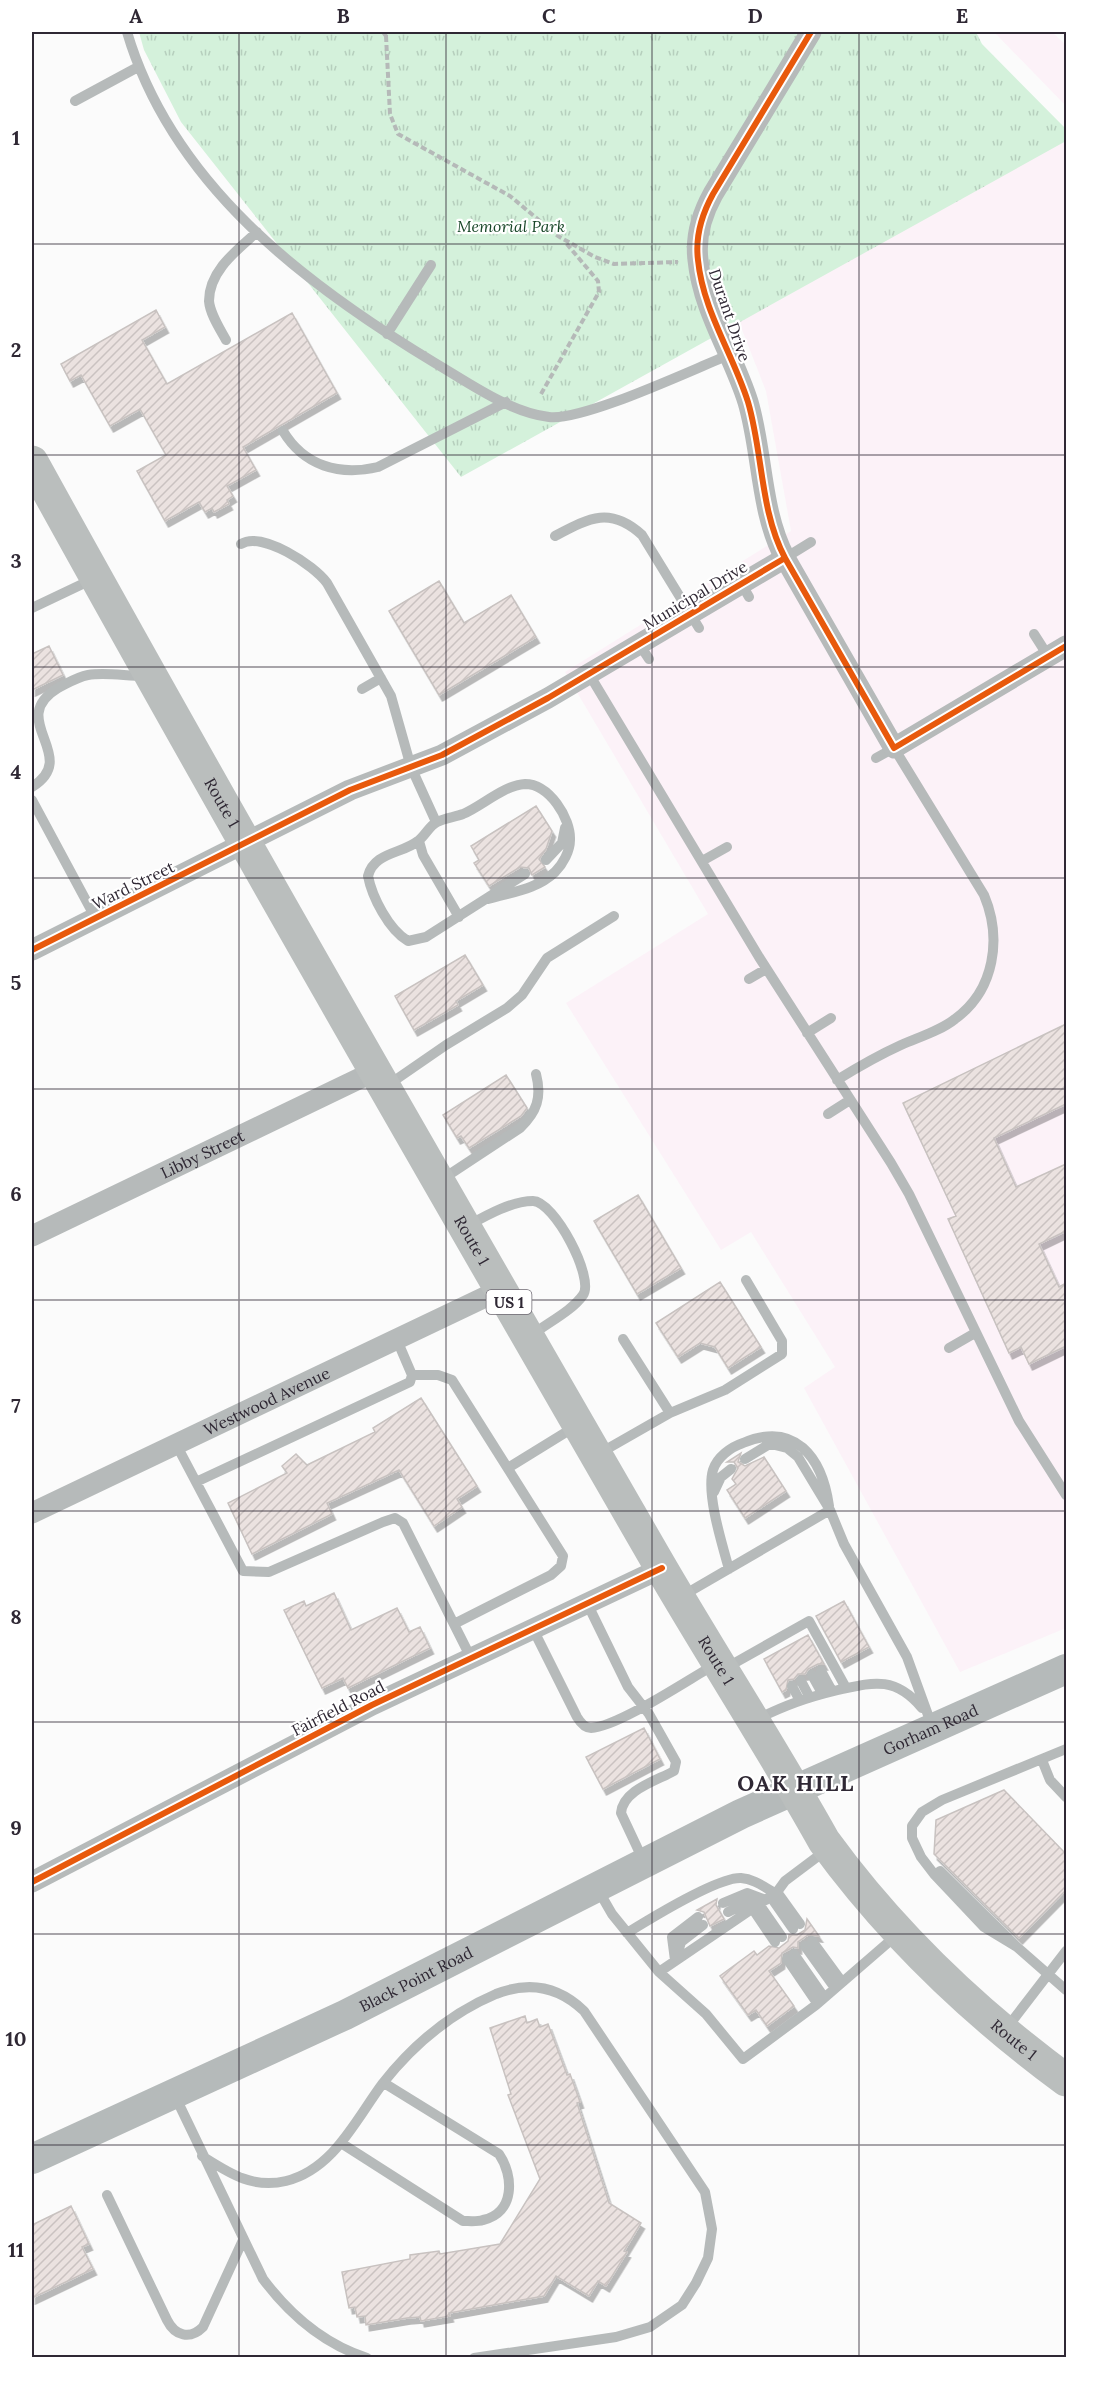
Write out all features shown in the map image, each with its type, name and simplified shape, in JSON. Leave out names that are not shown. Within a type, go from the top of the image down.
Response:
[{"type":"main road","name":"Route 1","points":[[32,462],[378,1080],[502,1289],[679,1598],[829,1848],[848,1874],[899,1933],[1004,2031],[1066,2080]]},
{"type":"main road","name":"Gorham Road","points":[[795,1789],[929,1720],[1066,1669]]},
{"type":"main road","name":"Black Point Road","points":[[32,2159],[345,2015],[795,1789]]},
{"type":"street","name":"Durant Drive","points":[[784,558],[777,544],[770,518],[748,403],[701,280],[697,245],[700,226],[712,194],[811,32]]},
{"type":"street","name":"Municipal Drive","points":[[246,844],[350,790],[442,755],[590,674],[644,652],[745,590],[784,558]]},
{"type":"street","points":[[784,558],[885,753],[1066,646]]},
{"type":"street","name":"Ward Street","points":[[32,950],[246,844]]},
{"type":"street","name":"Libby Street","points":[[32,1236],[378,1080]]},
{"type":"street","name":"Westwood Avenue","points":[[32,1514],[502,1289]]},
{"type":"street","name":"Fairfield Road","points":[[32,1882],[372,1705],[662,1568]]},
{"type":"lane","points":[[127,32],[138,67],[163,117],[187,155],[225,202],[316,284],[387,334],[506,402],[538,415],[564,418],[602,406],[729,355]]},
{"type":"lane","points":[[75,101],[138,67]]},
{"type":"lane","points":[[226,340],[209,302],[213,284],[225,261],[257,232]]},
{"type":"lane","points":[[387,334],[431,265]]},
{"type":"lane","points":[[283,431],[301,455],[331,467],[359,471],[378,467],[506,402]]},
{"type":"lane","points":[[555,536],[577,525],[602,517],[614,517],[632,525],[642,535],[695,621]]},
{"type":"lane","points":[[241,544],[252,539],[260,540],[297,557],[322,575],[395,707],[411,767],[436,822]]},
{"type":"lane","points":[[784,558],[812,542]]},
{"type":"lane","points":[[32,608],[96,577]]},
{"type":"lane","points":[[1034,634],[1048,656]]},
{"type":"lane","points":[[590,674],[766,969],[909,1194],[1019,1421],[1066,1495]]},
{"type":"lane","points":[[32,787],[44,776],[51,757],[38,717],[41,702],[48,694],[86,675],[152,675]]},
{"type":"lane","points":[[362,689],[381,678]]},
{"type":"lane","points":[[837,1080],[867,1061],[956,1018],[980,991],[993,960],[994,922],[984,896],[885,753]]},
{"type":"lane","points":[[488,899],[531,887],[559,867],[568,854],[571,838],[566,820],[561,810],[544,791],[525,784],[464,814],[436,822],[419,841],[376,862],[368,876],[373,892],[396,933],[408,941],[426,937],[525,874]]},
{"type":"lane","points":[[32,800],[96,919]]},
{"type":"lane","points":[[546,860],[558,851],[565,834],[561,810]]},
{"type":"lane","points":[[419,841],[423,855],[459,916]]},
{"type":"lane","points":[[702,861],[727,847]]},
{"type":"lane","points":[[378,1080],[446,1045],[507,1008],[522,994],[547,958],[614,916]]},
{"type":"lane","points":[[749,980],[766,969]]},
{"type":"lane","points":[[807,1033],[831,1018]]},
{"type":"lane","points":[[438,1182],[520,1128],[529,1119],[539,1098],[536,1074]]},
{"type":"lane","points":[[828,1113],[850,1100]]},
{"type":"lane","points":[[465,1227],[497,1211],[534,1201],[543,1204],[552,1214],[582,1264],[587,1284],[583,1295],[529,1336]]},
{"type":"lane","points":[[596,1456],[670,1413],[725,1390],[778,1359],[782,1354],[782,1341],[746,1280]]},
{"type":"lane","points":[[949,1348],[975,1334]]},
{"type":"lane","points":[[196,1482],[410,1382],[412,1375],[397,1340]]},
{"type":"lane","points":[[623,1340],[670,1413]]},
{"type":"lane","points":[[412,1375],[438,1375],[452,1380],[562,1556],[561,1566],[551,1575],[454,1624]]},
{"type":"lane","points":[[508,1468],[578,1424]]},
{"type":"lane","points":[[729,1569],[716,1519],[711,1482],[715,1466],[726,1452],[752,1439],[776,1435],[794,1442],[807,1453],[824,1483],[830,1510]]},
{"type":"lane","points":[[745,1459],[768,1445],[787,1448],[798,1457],[830,1510],[844,1544],[906,1657],[929,1720]]},
{"type":"lane","points":[[177,1446],[243,1571],[269,1572],[395,1518],[404,1523],[471,1658]]},
{"type":"lane","points":[[714,1493],[721,1477],[731,1469]]},
{"type":"lane","points":[[679,1598],[830,1510]]},
{"type":"lane","points":[[587,1603],[628,1687],[676,1762],[674,1771],[629,1795],[622,1805],[621,1813],[645,1863]]},
{"type":"lane","points":[[532,1629],[577,1717],[586,1727],[592,1728],[642,1706],[721,1666],[776,1646],[795,1635],[809,1622],[846,1688]]},
{"type":"lane","points":[[817,1673],[827,1692]]},
{"type":"lane","points":[[754,1721],[804,1698],[868,1682],[891,1685],[909,1695],[929,1720]]},
{"type":"lane","points":[[796,1684],[804,1698]]},
{"type":"lane","points":[[1066,1749],[927,1808],[912,1826],[913,1840],[1017,1947],[1066,1990]]},
{"type":"lane","points":[[1042,1760],[1050,1780],[1066,1797]]},
{"type":"lane","points":[[659,1972],[767,1899],[785,1881],[829,1848]]},
{"type":"lane","points":[[627,1933],[665,1910],[729,1880],[750,1880],[797,1926]]},
{"type":"lane","points":[[597,1888],[627,1933],[659,1972],[706,2013],[743,2059],[821,2000],[899,1933]]},
{"type":"lane","points":[[725,1907],[767,1899]]},
{"type":"lane","points":[[767,1899],[779,1939]]},
{"type":"lane","points":[[675,1960],[672,1937],[700,1921]]},
{"type":"lane","points":[[809,1943],[839,1985]]},
{"type":"lane","points":[[1004,2031],[1066,1951]]},
{"type":"lane","points":[[791,1956],[821,2000]]},
{"type":"lane","points":[[202,2156],[243,2180],[271,2183],[287,2180],[312,2169],[341,2143],[384,2083],[424,2039],[460,2012],[514,1988],[535,1986],[556,1991],[584,2011],[692,2169],[709,2203],[711,2243],[703,2270],[682,2305],[664,2319],[622,2335],[474,2358]]},
{"type":"lane","points":[[341,2143],[463,2221],[483,2220],[499,2212],[508,2200],[510,2182],[508,2167],[499,2154],[384,2083]]},
{"type":"lane","points":[[174,2093],[202,2156],[263,2279],[280,2300],[316,2333],[367,2358]]},
{"type":"lane","points":[[107,2195],[167,2320],[180,2334],[191,2335],[203,2327],[243,2240]]},
{"type":"path","points":[[385,33],[390,114],[398,134],[510,196],[564,240],[598,281],[599,292],[541,394]]},
{"type":"path","points":[[564,240],[614,264],[679,262]]},
{"type":"shaded area","points":[[994,32],[1052,32],[1066,45],[1066,106]]},
{"type":"shaded area","points":[[1066,140],[1066,1628],[960,1672],[804,1388],[835,1367],[751,1232],[721,1250],[566,1003],[708,914],[565,672],[791,531],[766,391],[739,322]]},
{"type":"green space","name":"Memorial Park","points":[[139,32],[976,32],[982,44],[1066,129],[1066,141],[461,477],[181,122],[144,50]]},
{"type":"building","points":[[156,310],[165,327],[142,340],[167,384],[292,313],[337,393],[243,447],[256,470],[227,486],[233,496],[227,500],[229,504],[214,512],[212,508],[205,512],[199,502],[165,521],[137,471],[166,455],[140,409],[110,426],[81,375],[70,381],[61,364]]},
{"type":"building","points":[[439,581],[464,623],[511,595],[536,637],[439,695],[389,611]]},
{"type":"building","points":[[49,646],[63,675],[32,690],[32,654]]},
{"type":"building","points":[[536,806],[552,831],[546,849],[539,859],[545,867],[532,875],[529,868],[520,867],[489,886],[474,863],[479,860],[471,846]]},
{"type":"building","points":[[465,955],[483,985],[456,1001],[458,1005],[414,1030],[395,996]]},
{"type":"building","points":[[1066,1024],[1066,1104],[994,1138],[1016,1187],[1066,1164],[1066,1231],[1039,1244],[1059,1287],[1066,1283],[1066,1346],[1029,1364],[1021,1347],[1009,1353],[948,1219],[956,1216],[903,1103]]},
{"type":"building","points":[[506,1075],[527,1108],[521,1116],[469,1148],[461,1136],[457,1138],[443,1115]]},
{"type":"building","points":[[638,1195],[681,1268],[637,1294],[594,1221]]},
{"type":"building","points":[[720,1282],[761,1347],[728,1368],[715,1347],[700,1343],[678,1357],[656,1323]]},
{"type":"building","points":[[421,1398],[477,1486],[457,1499],[462,1507],[434,1526],[399,1470],[327,1503],[332,1514],[252,1554],[228,1503],[287,1473],[282,1466],[296,1454],[307,1465],[375,1432],[373,1428]]},
{"type":"building","points":[[741,1453],[738,1462],[745,1466],[764,1457],[786,1491],[745,1518],[727,1490],[736,1484],[732,1479],[738,1468],[734,1462],[727,1462]]},
{"type":"building","points":[[334,1593],[351,1630],[397,1608],[409,1632],[420,1627],[430,1648],[348,1688],[343,1678],[322,1688],[284,1610],[304,1601],[306,1606]]},
{"type":"building","points":[[844,1601],[869,1647],[841,1662],[816,1616]]},
{"type":"building","points":[[808,1635],[824,1664],[818,1664],[808,1669],[805,1674],[798,1674],[794,1679],[788,1680],[786,1690],[782,1692],[764,1659]]},
{"type":"building","points":[[644,1728],[660,1759],[603,1789],[586,1757]]},
{"type":"building","points":[[1004,1790],[1066,1854],[1066,1890],[1019,1938],[934,1854],[936,1820]]},
{"type":"building","points":[[717,1899],[716,1905],[724,1919],[710,1926],[704,1912],[697,1910]]},
{"type":"building","points":[[807,1919],[819,1936],[808,1935],[798,1942],[798,1948],[793,1947],[782,1953],[781,1963],[769,1971],[794,2006],[767,2026],[756,2010],[748,2015],[720,1976],[754,1951],[757,1955],[769,1946],[779,1948],[788,1941],[789,1935],[797,1935],[805,1930]]},
{"type":"building","points":[[525,2016],[527,2023],[537,2019],[540,2027],[548,2024],[580,2102],[577,2103],[609,2203],[641,2223],[624,2251],[627,2252],[606,2286],[598,2281],[589,2296],[556,2276],[544,2296],[449,2313],[450,2316],[421,2321],[420,2317],[366,2325],[365,2316],[357,2317],[355,2307],[349,2308],[342,2272],[410,2259],[410,2255],[439,2251],[440,2254],[500,2244],[540,2179],[508,2095],[511,2094],[490,2028]]},
{"type":"building","points":[[71,2206],[89,2244],[82,2247],[93,2269],[32,2298],[32,2225]]},
{"type":"cycle path","points":[[785,558],[777,540],[766,501],[748,402],[712,315],[701,279],[698,242],[703,217],[713,194],[811,32]]},
{"type":"cycle path","points":[[32,950],[350,790],[442,755],[548,698],[785,558],[894,748],[1066,646]]},
{"type":"cycle path","points":[[32,1882],[372,1705],[662,1568]]},
{"type":"district","name":"OAK HILL","points":[[796,1783]]}]
